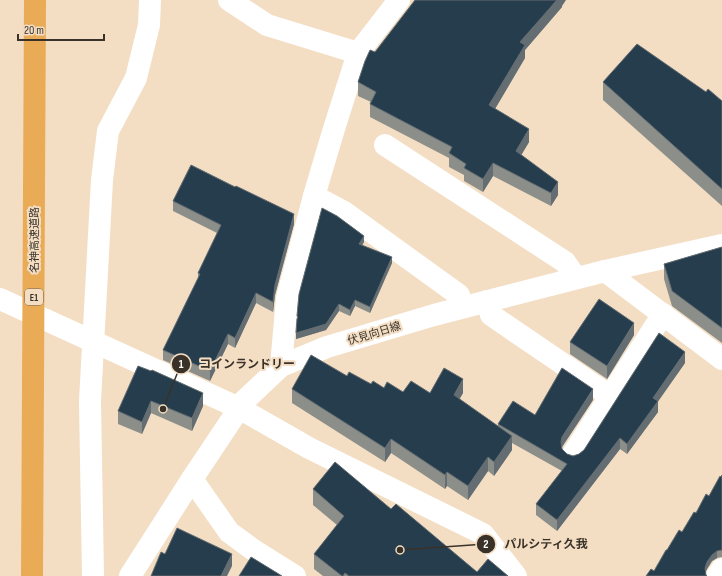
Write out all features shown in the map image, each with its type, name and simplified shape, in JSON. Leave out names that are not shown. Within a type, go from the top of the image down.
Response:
[{"type":"highway","name":"名神高速道路","points":[[32,576],[35,9]]},
{"type":"street","points":[[93,576],[90,401],[102,180],[108,131],[136,78],[150,25],[150,0]]},
{"type":"street","points":[[229,0],[268,25],[358,53]]},
{"type":"street","points":[[281,366],[287,298],[314,196],[358,53],[399,0]]},
{"type":"street","points":[[385,145],[565,262],[576,278]]},
{"type":"street","points":[[314,196],[344,212],[459,295],[464,307]]},
{"type":"street","name":"伏見向日線","points":[[130,576],[244,401],[281,366],[327,347],[434,314],[605,271],[722,245]]},
{"type":"street","points":[[605,271],[722,359]]},
{"type":"street","points":[[0,298],[239,408],[309,448],[483,534],[516,576]]},
{"type":"street","points":[[487,301],[491,315],[610,396]]},
{"type":"street","points":[[572,454],[663,314]]},
{"type":"street","points":[[192,479],[229,532],[252,549],[295,576]]},
{"type":"street","points":[[717,576],[722,569]]},
{"type":"building","points":[[415,0],[557,0],[520,42],[525,45],[489,105],[529,129],[516,151],[558,182],[551,193],[493,163],[483,179],[464,168],[466,164],[449,153],[452,147],[370,104],[376,92],[358,82],[365,61],[370,50],[375,52]]},
{"type":"building","points":[[637,44],[706,92],[708,89],[722,101],[722,189],[603,82]]},
{"type":"building","points":[[191,165],[294,214],[275,285],[273,302],[256,293],[235,338],[228,334],[210,371],[163,350],[200,274],[198,273],[221,225],[173,201]]},
{"type":"building","points":[[322,208],[337,216],[364,236],[359,244],[392,257],[370,307],[355,300],[350,310],[339,304],[326,324],[296,333],[299,294]]},
{"type":"building","points":[[722,247],[722,328],[672,291],[664,264]]},
{"type":"building","points":[[599,299],[634,323],[607,366],[570,342]]},
{"type":"building","points":[[659,333],[685,352],[653,398],[658,401],[627,444],[620,438],[557,520],[536,504],[567,464],[498,424],[513,401],[535,415],[562,368],[593,389],[562,437],[562,449],[567,454],[573,456],[579,454],[584,450]]},
{"type":"building","points":[[311,355],[347,376],[349,372],[371,384],[373,381],[384,388],[387,382],[403,392],[411,381],[430,393],[444,368],[463,379],[454,395],[512,436],[494,462],[488,457],[468,486],[447,472],[445,475],[391,439],[385,448],[292,389]]},
{"type":"building","points":[[138,366],[151,371],[152,370],[203,393],[192,418],[151,401],[142,422],[118,411]]},
{"type":"building","points":[[335,462],[391,509],[396,504],[477,572],[488,559],[508,576],[349,576],[345,573],[342,576],[314,554],[344,516],[313,489]]},
{"type":"building","points":[[722,475],[722,550],[717,551],[712,555],[707,562],[705,568],[707,576],[646,576],[651,569],[654,571],[679,530],[682,532],[694,512],[696,513],[706,494],[709,496]]},
{"type":"building","points":[[177,528],[232,554],[221,576],[151,576],[161,552],[165,554]]},
{"type":"building","points":[[251,557],[282,576],[239,576]]},
{"type":"place","name":"コインランドリー","points":[[163,409]]},
{"type":"place","name":"パルシティ久我","points":[[400,550]]}]
